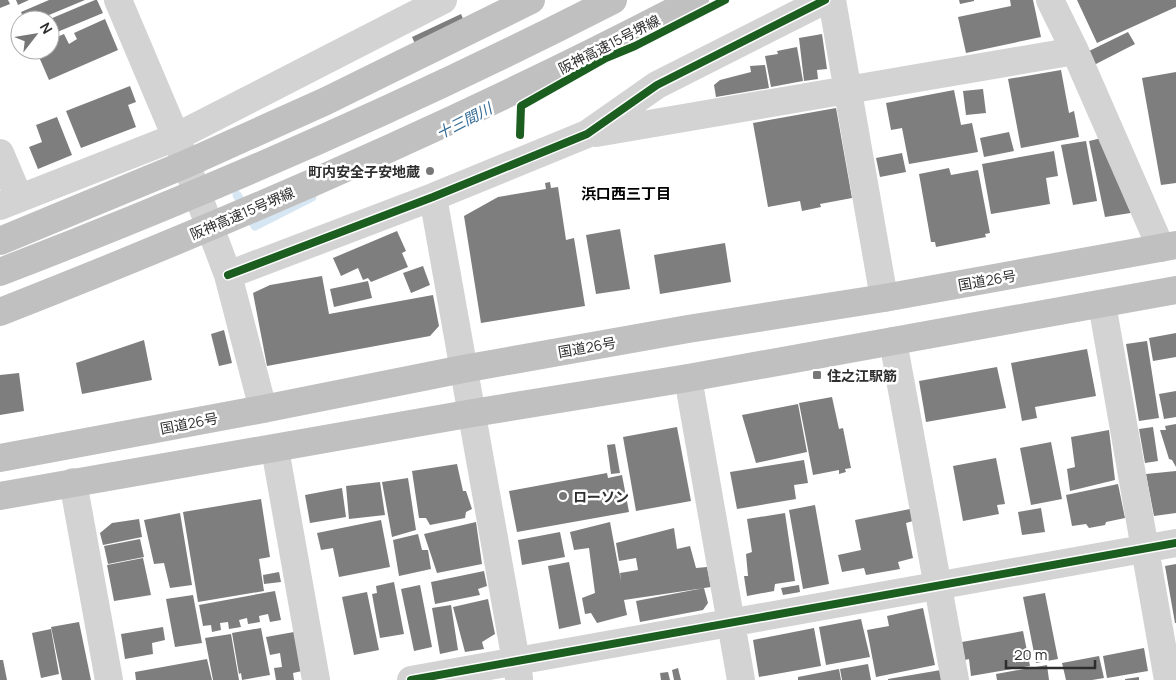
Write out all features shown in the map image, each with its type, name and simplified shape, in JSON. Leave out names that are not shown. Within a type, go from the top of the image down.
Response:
[{"type":"highway","points":[[0,241],[186,164],[326,101],[530,0]]},
{"type":"highway","points":[[0,272],[149,213],[344,129],[447,82],[613,0]]},
{"type":"highway","name":"阪神高速15号堺線","points":[[0,312],[164,246],[363,161],[571,63],[695,0]]},
{"type":"highway","name":"国道26号","points":[[0,458],[263,409],[463,369],[688,329],[884,298],[1169,246]]},
{"type":"highway","points":[[0,496],[688,378],[1176,290]]},
{"type":"street","points":[[118,0],[176,138],[228,275],[263,409]]},
{"type":"street","points":[[0,153],[10,202],[176,138],[443,0]]},
{"type":"street","points":[[587,134],[656,85],[825,0]]},
{"type":"street","points":[[832,0],[884,298]]},
{"type":"street","points":[[1050,0],[1169,246]]},
{"type":"street","points":[[228,275],[433,197],[587,134],[1075,51]]},
{"type":"street","points":[[433,197],[518,671]]},
{"type":"street","points":[[1102,304],[1168,680]]},
{"type":"street","points":[[893,341],[955,680]]},
{"type":"street","points":[[688,378],[741,680]]},
{"type":"street","points":[[275,449],[316,680]]},
{"type":"street","points":[[73,482],[109,680]]},
{"type":"street","points":[[411,680],[518,671],[731,623],[1176,543]]},
{"type":"building","points":[[0,0],[8,0],[10,4],[0,8]]},
{"type":"building","points":[[16,0],[29,0],[18,5]]},
{"type":"building","points":[[49,0],[85,0],[60,10],[26,10]]},
{"type":"building","points":[[95,0],[97,0],[103,13],[60,31],[60,15]]},
{"type":"building","points":[[959,0],[974,0],[974,1],[960,4]]},
{"type":"building","points":[[1010,0],[1033,0],[1041,37],[966,53],[958,17],[1011,6]]},
{"type":"building","points":[[1077,0],[1176,0],[1176,7],[1097,43]]},
{"type":"building","points":[[461,14],[473,41],[424,64],[412,37]]},
{"type":"building","points":[[105,19],[118,50],[49,80],[40,60],[60,60],[60,36],[64,34],[69,44],[77,39],[74,33]]},
{"type":"building","points":[[1128,32],[1135,44],[1094,65],[1087,52]]},
{"type":"building","points":[[822,34],[827,69],[817,70],[818,79],[804,81],[799,38]]},
{"type":"building","points":[[797,47],[803,81],[771,87],[765,56],[778,54],[777,51]]},
{"type":"building","points":[[765,65],[769,88],[716,97],[714,85],[720,80],[751,72],[750,66]]},
{"type":"building","points":[[1061,70],[1069,113],[1074,111],[1079,137],[1021,148],[1008,79]]},
{"type":"building","points":[[1176,72],[1176,183],[1161,185],[1142,78]]},
{"type":"building","points":[[130,86],[136,102],[128,105],[136,127],[81,148],[66,111]]},
{"type":"building","points":[[983,89],[986,113],[966,115],[963,91]]},
{"type":"building","points":[[954,90],[961,125],[972,123],[978,152],[909,164],[902,128],[891,130],[886,103]]},
{"type":"building","points":[[836,108],[852,198],[820,204],[821,207],[802,211],[800,201],[768,207],[753,123]]},
{"type":"building","points":[[57,117],[72,155],[38,169],[29,147],[42,142],[36,125]]},
{"type":"building","points":[[1009,132],[1014,151],[984,157],[980,138]]},
{"type":"building","points":[[1106,137],[1137,212],[1105,217],[1089,141]]},
{"type":"building","points":[[1086,141],[1097,201],[1073,205],[1061,145]]},
{"type":"building","points":[[1054,151],[1058,176],[1046,178],[1050,204],[991,214],[982,164]]},
{"type":"building","points":[[902,153],[906,172],[880,177],[876,158]]},
{"type":"building","points":[[949,168],[951,175],[978,170],[990,233],[985,234],[986,237],[936,247],[935,242],[931,242],[919,174]]},
{"type":"building","points":[[550,182],[551,188],[558,187],[566,240],[574,238],[585,306],[481,323],[464,216],[498,197],[546,189],[545,183]]},
{"type":"building","points":[[620,229],[630,289],[596,294],[586,235]]},
{"type":"building","points":[[397,231],[406,251],[402,253],[408,267],[371,282],[368,278],[363,280],[358,268],[341,276],[333,258]]},
{"type":"building","points":[[725,243],[731,282],[660,294],[654,255]]},
{"type":"building","points":[[423,266],[430,285],[411,293],[403,273]]},
{"type":"building","points":[[322,276],[329,314],[433,295],[439,326],[430,336],[267,366],[253,293],[270,285]]},
{"type":"building","points":[[368,281],[372,298],[334,307],[330,289]]},
{"type":"building","points":[[224,330],[232,363],[219,366],[211,334]]},
{"type":"building","points":[[1176,333],[1176,357],[1153,361],[1149,338]]},
{"type":"building","points":[[144,340],[152,380],[82,394],[76,363]]},
{"type":"building","points":[[1147,341],[1159,418],[1139,421],[1126,344]]},
{"type":"building","points":[[1087,349],[1096,396],[1035,407],[1037,418],[1022,421],[1011,363]]},
{"type":"building","points":[[997,367],[1006,408],[926,422],[919,381]]},
{"type":"building","points":[[19,373],[24,411],[0,415],[0,375]]},
{"type":"building","points":[[1176,391],[1176,417],[1164,419],[1159,394]]},
{"type":"building","points":[[832,397],[839,429],[843,428],[851,468],[845,469],[846,472],[839,474],[839,470],[813,475],[799,403]]},
{"type":"building","points":[[798,404],[807,452],[756,463],[742,415]]},
{"type":"building","points":[[1176,424],[1176,467],[1172,460],[1169,459],[1160,430],[1166,430],[1165,426]]},
{"type":"building","points":[[677,427],[691,501],[636,511],[623,437]]},
{"type":"building","points":[[1153,427],[1158,461],[1145,463],[1139,429]]},
{"type":"building","points":[[1109,430],[1115,480],[1070,491],[1067,469],[1075,467],[1071,437]]},
{"type":"building","points":[[1051,442],[1062,499],[1031,505],[1020,448]]},
{"type":"building","points":[[615,444],[620,473],[611,474],[607,445]]},
{"type":"building","points":[[996,458],[1005,504],[997,505],[999,514],[963,521],[953,466]]},
{"type":"building","points":[[804,460],[808,483],[794,485],[796,499],[737,509],[730,472]]},
{"type":"building","points":[[457,464],[463,491],[466,491],[472,509],[466,512],[465,518],[430,525],[426,518],[419,518],[412,471]]},
{"type":"building","points":[[1176,471],[1176,513],[1154,516],[1146,474]]},
{"type":"building","points":[[607,473],[608,478],[622,475],[629,512],[517,532],[509,491]]},
{"type":"building","points":[[408,478],[416,530],[392,537],[382,482]]},
{"type":"building","points":[[380,482],[385,515],[349,519],[346,486]]},
{"type":"building","points":[[1118,484],[1125,518],[1089,528],[1086,524],[1072,526],[1066,495]]},
{"type":"building","points":[[342,488],[346,517],[310,523],[305,495]]},
{"type":"building","points":[[261,499],[270,557],[259,559],[264,591],[198,602],[183,512]]},
{"type":"building","points":[[815,505],[829,584],[803,589],[789,510]]},
{"type":"building","points":[[1041,508],[1045,532],[1022,535],[1018,512]]},
{"type":"building","points":[[910,509],[913,521],[906,523],[913,558],[898,562],[900,569],[866,575],[864,568],[842,572],[838,555],[861,550],[855,520]]},
{"type":"building","points":[[180,513],[192,585],[170,588],[164,563],[154,564],[144,520]]},
{"type":"building","points":[[785,513],[795,581],[775,584],[774,591],[747,596],[744,576],[748,576],[746,554],[752,552],[747,519]]},
{"type":"building","points":[[139,519],[142,537],[103,545],[100,533],[112,523]]},
{"type":"building","points":[[381,520],[390,567],[339,577],[333,548],[321,550],[317,533]]},
{"type":"building","points":[[476,522],[482,564],[437,573],[424,534]]},
{"type":"building","points":[[610,522],[621,581],[620,573],[638,570],[636,558],[619,561],[616,543],[674,528],[677,549],[690,546],[696,568],[707,567],[711,587],[624,600],[627,615],[597,623],[591,613],[585,614],[582,598],[595,593],[589,548],[574,550],[570,532]]},
{"type":"building","points":[[560,532],[565,557],[522,565],[518,540]]},
{"type":"building","points":[[418,534],[422,550],[428,550],[431,569],[399,576],[393,540]]},
{"type":"building","points":[[140,539],[144,557],[108,564],[104,546]]},
{"type":"building","points":[[143,558],[151,595],[114,601],[107,565]]},
{"type":"building","points":[[569,562],[581,624],[559,629],[548,566]]},
{"type":"building","points":[[1176,564],[1176,623],[1175,623],[1165,566]]},
{"type":"building","points":[[484,571],[487,586],[478,589],[480,595],[435,604],[431,582]]},
{"type":"building","points":[[279,572],[281,582],[264,584],[263,575]]},
{"type":"building","points":[[394,582],[404,634],[380,638],[372,594],[377,593],[376,586]]},
{"type":"building","points":[[420,585],[432,647],[414,651],[401,589]]},
{"type":"building","points":[[799,585],[800,592],[783,595],[781,588]]},
{"type":"building","points":[[704,588],[708,603],[703,610],[640,622],[636,601]]},
{"type":"building","points":[[275,591],[281,620],[270,622],[268,614],[259,616],[260,622],[248,624],[247,618],[239,620],[241,627],[229,629],[228,622],[220,623],[221,630],[212,632],[211,625],[203,626],[199,605]]},
{"type":"building","points":[[367,592],[379,650],[354,655],[342,597]]},
{"type":"building","points":[[1045,593],[1058,659],[1036,663],[1023,597]]},
{"type":"building","points":[[193,595],[202,643],[175,647],[166,599]]},
{"type":"building","points":[[488,599],[495,634],[482,642],[484,649],[465,652],[453,607]]},
{"type":"building","points":[[451,605],[458,650],[440,654],[432,608]]},
{"type":"building","points":[[923,608],[935,665],[876,677],[867,630],[889,626],[887,616]]},
{"type":"building","points":[[861,619],[870,657],[826,665],[819,627]]},
{"type":"building","points":[[79,622],[91,680],[62,680],[51,627]]},
{"type":"building","points":[[163,627],[165,640],[152,643],[153,654],[125,659],[121,634]]},
{"type":"building","points":[[261,628],[270,675],[242,680],[241,673],[239,674],[232,633]]},
{"type":"building","points":[[814,628],[821,666],[759,677],[753,640]]},
{"type":"building","points":[[51,629],[59,674],[41,678],[32,633]]},
{"type":"building","points":[[1023,631],[1030,666],[971,676],[969,659],[965,660],[962,642]]},
{"type":"building","points":[[294,632],[302,671],[293,673],[294,680],[276,680],[274,668],[282,667],[280,653],[270,655],[266,637]]},
{"type":"building","points":[[231,634],[239,680],[213,680],[205,638]]},
{"type":"building","points":[[1144,648],[1148,671],[1107,678],[1103,656]]},
{"type":"building","points":[[1099,656],[1104,678],[1066,680],[1062,663]]},
{"type":"building","points":[[207,659],[212,680],[136,680],[135,672]]},
{"type":"building","points":[[0,660],[3,660],[7,680],[0,680]]},
{"type":"building","points":[[868,664],[871,680],[842,680],[840,669]]},
{"type":"building","points":[[1047,665],[1049,680],[997,680],[996,674]]},
{"type":"building","points":[[678,668],[681,680],[674,680],[672,670]]},
{"type":"building","points":[[839,669],[841,680],[798,680],[798,677]]},
{"type":"building","points":[[941,670],[943,680],[888,680],[888,679]]},
{"type":"building","points":[[668,672],[670,680],[661,680],[660,673]]},
{"type":"building","points":[[1139,677],[1139,680],[1125,680],[1125,679]]},
{"type":"waterway","name":"十三間川","points":[[237,195],[255,226],[312,197]]},
{"type":"cycle path","points":[[520,135],[521,106],[606,58],[635,46],[725,0]]},
{"type":"cycle path","points":[[228,275],[433,197],[587,134],[657,85],[825,0]]},
{"type":"cycle path","points":[[411,680],[1176,543]]},
{"type":"place","name":"町内安全子安地蔵","points":[[430,171]]},
{"type":"place","name":"住之江駅筋","points":[[817,375]]},
{"type":"place","name":"ローソン","points":[[563,496]]},
{"type":"district","name":"浜口西三丁目","points":[[626,193]]}]
